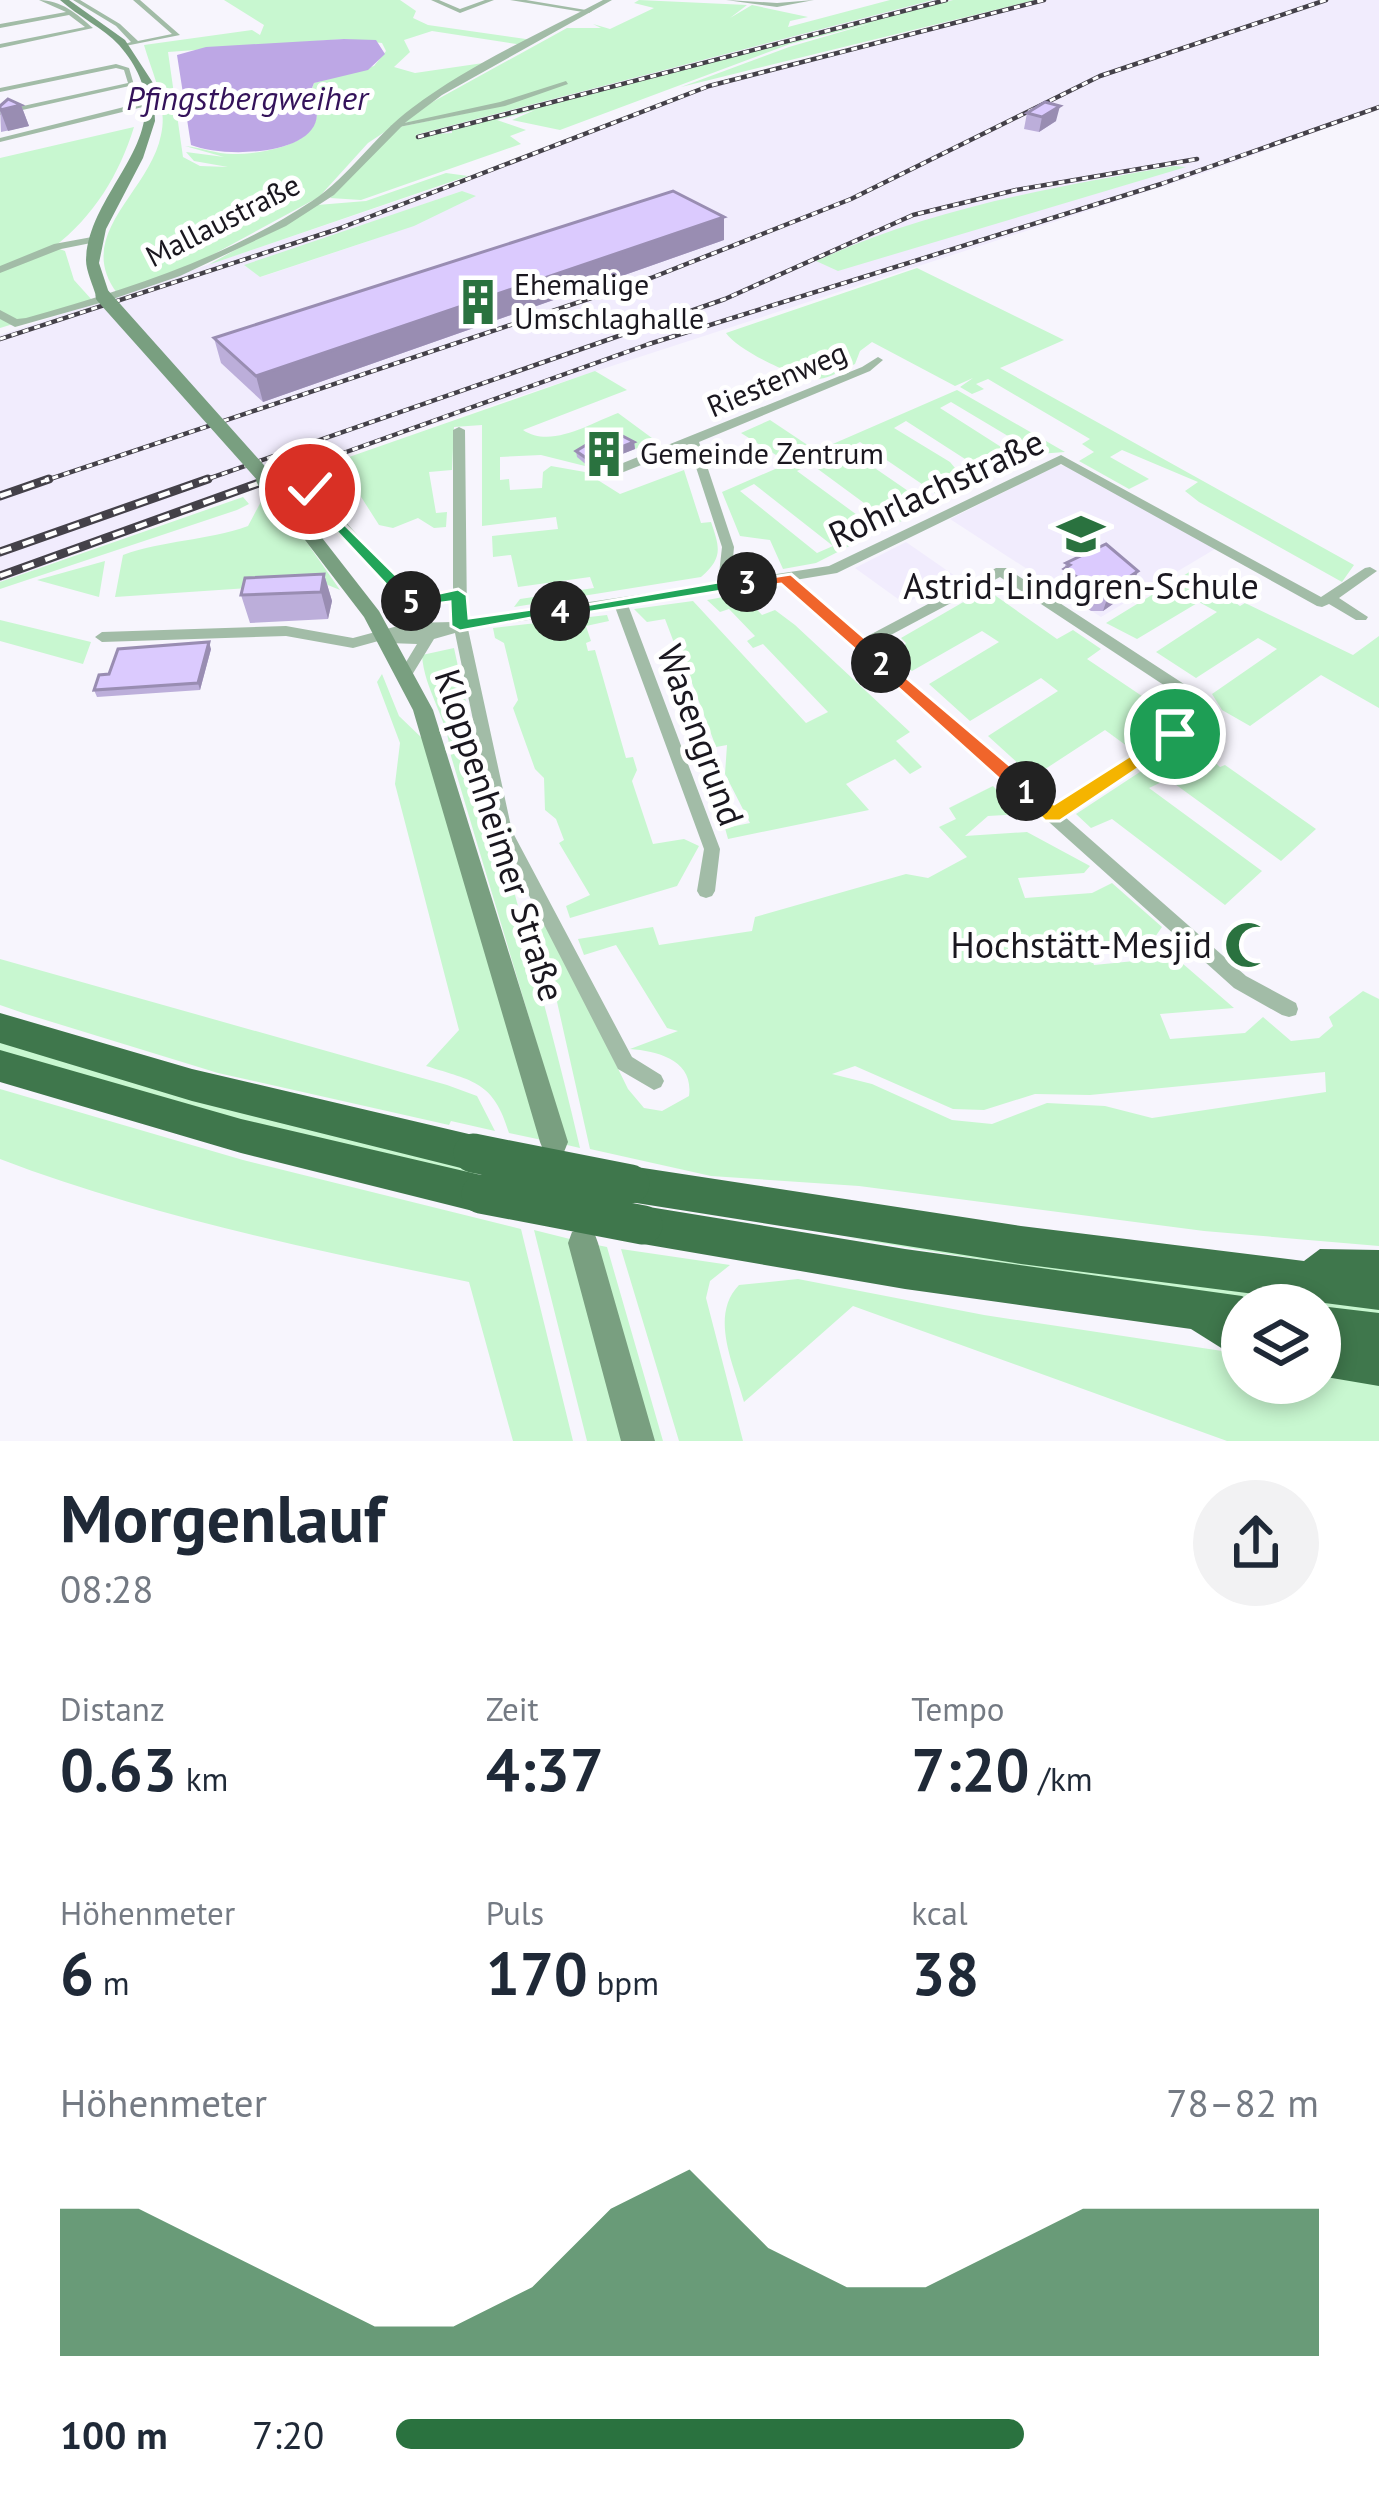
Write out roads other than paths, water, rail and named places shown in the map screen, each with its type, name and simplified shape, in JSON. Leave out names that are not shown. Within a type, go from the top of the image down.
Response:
[{"type":"highway","points":[[0,1028],[192,1084],[473,1153],[630,1184],[977,1238],[1379,1290]]},
{"type":"highway","points":[[0,1066],[242,1136],[481,1194],[643,1225],[1221,1313]]},
{"type":"highway","points":[[1293,1279],[1328,1265],[1379,1270]]},
{"type":"highway","points":[[1200,1310],[1221,1326]]},
{"type":"highway","points":[[1341,1328],[1379,1333]]},
{"type":"highway","points":[[1341,1359],[1379,1366]]},
{"type":"main road","points":[[64,0],[132,44],[145,108],[142,157],[91,243]]},
{"type":"main road","name":"Kloppenheimer Straße","points":[[91,243],[89,266],[103,296],[278,493],[387,638],[407,672],[437,747],[554,1142]]},
{"type":"main road","points":[[583,1243],[638,1441]]},
{"type":"street","points":[[42,0],[67,14],[94,19]]},
{"type":"street","points":[[76,0],[94,19]]},
{"type":"street","points":[[132,44],[176,35],[136,0]]},
{"type":"street","points":[[434,0],[454,11],[491,0]]},
{"type":"street","points":[[513,0],[589,11]]},
{"type":"street","name":"Mallaustraße","points":[[15,323],[133,291],[257,237],[337,187],[394,126],[460,80],[608,0]]},
{"type":"street","points":[[730,0],[775,5],[811,0]]},
{"type":"street","points":[[0,26],[67,14]]},
{"type":"street","points":[[0,46],[94,19]]},
{"type":"street","points":[[0,90],[116,66],[128,69],[130,86],[2,111]]},
{"type":"street","points":[[394,126],[502,104],[566,83]]},
{"type":"street","points":[[0,140],[145,108]]},
{"type":"street","points":[[0,270],[51,249],[91,243]]},
{"type":"street","points":[[0,314],[15,323]]},
{"type":"street","points":[[0,329],[15,323]]},
{"type":"street","name":"Riestenweg","points":[[608,474],[866,369],[878,360]]},
{"type":"street","points":[[458,430],[460,626],[504,831],[625,1063],[654,1081]]},
{"type":"street","name":"Riestenweg","points":[[693,440],[728,547],[724,585]]},
{"type":"street","name":"Rohrlachstraße","points":[[387,638],[409,628],[460,626],[832,570],[1061,459],[1322,603],[1329,598],[1361,617]]},
{"type":"street","points":[[297,475],[412,601]]},
{"type":"street","points":[[861,645],[1000,571],[1205,705],[1204,716],[1053,815]]},
{"type":"street","points":[[1329,598],[1370,571]]},
{"type":"street","points":[[785,578],[1240,982],[1289,1009]]},
{"type":"street","points":[[391,601],[458,595]]},
{"type":"street","name":"Wasengrund","points":[[620,602],[712,849],[706,891]]},
{"type":"street","name":"Rohrlachstraße","points":[[387,638],[428,637],[460,626]]},
{"type":"street","points":[[102,637],[286,631],[353,643],[387,638]]},
{"type":"street","points":[[407,672],[428,637]]},
{"type":"water","name":"Pfingstbergweiher","points":[[376,40],[385,54],[368,70],[314,83],[310,93],[317,113],[312,129],[299,140],[256,151],[191,145],[177,55],[206,47]]},
{"type":"railway","points":[[418,137],[946,0]]},
{"type":"railway","points":[[0,339],[338,229],[709,86],[1044,0]]},
{"type":"railway","points":[[41,482],[651,278],[851,199],[1100,76],[1326,0]]},
{"type":"railway","points":[[262,482],[649,344],[1161,184],[1379,107]]},
{"type":"railway","points":[[199,482],[725,299],[913,215],[1016,190],[1197,159]]},
{"type":"railway","points":[[0,496],[49,479]]},
{"type":"railway","points":[[0,552],[208,479]]},
{"type":"railway","points":[[0,576],[270,479]]},
{"type":"place","name":"Ehemalige Umschlaghalle","points":[[478,302]]},
{"type":"place","name":"Gemeinde Zentrum","points":[[604,454]]},
{"type":"place","name":"Astrid-Lindgren-Schule","points":[[1081,534]]},
{"type":"place","name":"Hochstätt-Mesjid","points":[[1248,945]]}]
